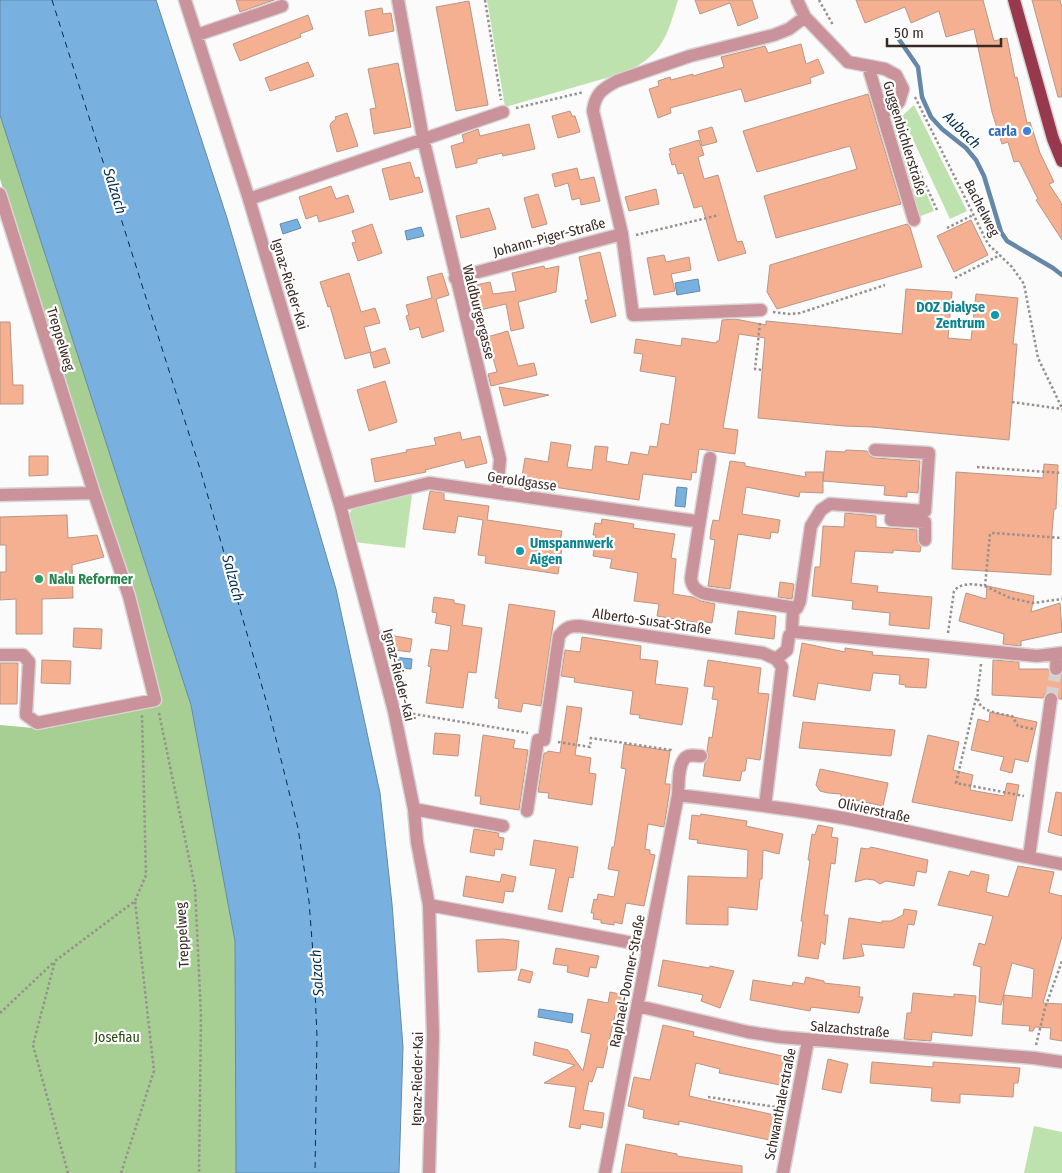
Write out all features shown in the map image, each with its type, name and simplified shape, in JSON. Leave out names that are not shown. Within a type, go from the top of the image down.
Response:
[{"type":"main road","points":[[1014,0],[1057,138],[1062,161]]},
{"type":"street","name":"Ignaz-Rieder-Kai","points":[[185,0],[249,199],[340,505],[394,711],[414,808],[417,842],[429,904],[433,1036],[429,1173]]},
{"type":"street","name":"Waldburgergasse","points":[[398,0],[423,138],[455,278],[500,459],[497,493]]},
{"type":"street","name":"Guggenbichlerstraße","points":[[797,0],[805,17],[848,62],[885,69],[896,75],[903,89],[899,102],[891,110]]},
{"type":"street","points":[[197,35],[282,6]]},
{"type":"street","points":[[596,95],[617,81],[690,56],[774,35],[789,29],[805,17]]},
{"type":"street","name":"Guggenbichlerstraße","points":[[868,66],[914,220]]},
{"type":"street","name":"Johann-Piger-Straße","points":[[596,95],[593,111],[628,235],[633,315],[761,310]]},
{"type":"street","points":[[249,199],[503,112]]},
{"type":"street","name":"Treppelweg","points":[[0,194],[94,493],[129,596],[155,700]]},
{"type":"street","name":"Johann-Piger-Straße","points":[[455,278],[628,235]]},
{"type":"street","points":[[793,611],[797,608],[800,601],[811,526],[821,510],[830,504],[926,511],[929,452],[875,450]]},
{"type":"street","points":[[710,458],[691,583],[695,588],[706,594],[790,607],[793,611],[793,630],[789,636],[787,650],[776,659],[782,667],[765,806]]},
{"type":"street","name":"Geroldgasse","points":[[340,505],[429,483],[695,521],[699,526]]},
{"type":"street","points":[[0,495],[94,493]]},
{"type":"street","points":[[892,509],[891,520],[926,522],[925,540]]},
{"type":"street","name":"Alberto-Susat-Straße","points":[[527,811],[559,636],[564,629],[570,626],[579,626],[763,653],[776,659]]},
{"type":"street","points":[[793,630],[1037,656],[1060,654],[1056,669]]},
{"type":"street","points":[[0,654],[23,655],[28,662],[26,716],[36,723],[155,700]]},
{"type":"street","points":[[1029,858],[1051,699]]},
{"type":"street","points":[[681,767],[684,759],[688,756],[700,756]]},
{"type":"street","name":"Raphael-Donner-Straße","points":[[605,1173],[650,946],[678,795],[681,767]]},
{"type":"street","name":"Olivierstraße","points":[[678,795],[854,820],[1062,864]]},
{"type":"street","points":[[414,808],[503,826]]},
{"type":"street","points":[[429,904],[650,946]]},
{"type":"street","name":"Salzachstraße","points":[[638,1006],[748,1032],[808,1040],[1034,1058],[1062,1062]]},
{"type":"street","name":"Schwanthalerstraße","points":[[783,1173],[808,1040]]},
{"type":"path","points":[[485,0],[503,112],[582,92],[596,95]]},
{"type":"path","name":"Bachelweg","points":[[914,92],[915,99],[988,244],[1012,267],[1024,284],[1038,358],[1062,408]]},
{"type":"path","points":[[947,228],[973,215]]},
{"type":"path","points":[[628,235],[719,216]]},
{"type":"path","points":[[955,278],[1000,254]]},
{"type":"path","points":[[762,370],[755,369],[761,310],[789,314],[800,312],[885,286]]},
{"type":"path","points":[[1012,402],[1062,408]]},
{"type":"path","points":[[977,467],[1062,473]]},
{"type":"path","points":[[988,549],[989,537],[994,533],[1062,538]]},
{"type":"path","points":[[985,586],[1010,598],[1033,603],[1062,599]]},
{"type":"path","points":[[977,694],[956,783],[1038,799]]},
{"type":"path","name":"Treppelweg","points":[[155,700],[160,714],[195,887],[201,1016],[199,1173]]},
{"type":"path","points":[[121,1173],[154,1071],[135,901],[146,875],[142,704]]},
{"type":"path","points":[[394,711],[536,734],[541,740],[590,747],[592,738],[671,750],[669,766],[681,767]]},
{"type":"path","points":[[1012,716],[1018,726],[1046,732]]},
{"type":"path","points":[[0,1013],[55,962],[135,901]]},
{"type":"path","points":[[1034,1058],[1045,1008],[1062,961]]},
{"type":"path","points":[[55,962],[34,1044],[68,1173]]},
{"type":"path","points":[[708,1097],[794,1110]]},
{"type":"green space","points":[[487,0],[678,0],[662,43],[649,58],[639,65],[627,72],[505,107]]},
{"type":"green space","points":[[887,103],[934,211],[918,217],[884,105]]},
{"type":"green space","points":[[914,105],[967,211],[950,219],[902,116]]},
{"type":"green space","name":"Josefiau","points":[[0,115],[191,705],[235,941],[236,1173],[0,1173],[0,725],[44,729],[160,703],[104,503],[0,179]]},
{"type":"green space","points":[[412,494],[405,548],[354,542],[348,517],[352,509]]},
{"type":"green space","points":[[1034,1126],[1062,1132],[1062,1173],[1024,1173]]},
{"type":"water","name":"Salzach","points":[[0,0],[156,0],[227,218],[336,589],[380,793],[392,904],[403,1047],[399,1173],[236,1173],[235,941],[191,705],[0,115]]},
{"type":"water","points":[[297,219],[301,228],[283,234],[280,224]]},
{"type":"water","points":[[421,227],[424,236],[407,240],[405,231]]},
{"type":"water","points":[[698,279],[700,291],[677,295],[675,283]]},
{"type":"water","points":[[677,487],[687,488],[685,507],[675,506]]},
{"type":"water","points":[[394,657],[412,659],[411,669],[393,667]]},
{"type":"water","points":[[539,1009],[573,1014],[572,1023],[538,1017]]},
{"type":"building","points":[[236,0],[274,0],[240,12]]},
{"type":"building","points":[[695,0],[752,0],[758,18],[738,26],[730,3],[700,14]]},
{"type":"building","points":[[856,0],[983,0],[994,41],[1007,38],[1027,123],[1030,122],[1040,153],[1054,182],[1049,184],[1062,204],[1062,240],[1036,200],[1038,199],[1019,161],[1014,162],[1008,142],[1002,144],[992,112],[974,29],[946,37],[939,11],[911,23],[905,7],[865,23]]},
{"type":"building","points":[[1032,0],[1060,0],[1062,7],[1062,97],[1058,97]]},
{"type":"building","points":[[469,1],[488,105],[456,111],[436,7]]},
{"type":"building","points":[[382,8],[383,14],[391,13],[394,31],[369,36],[365,11]]},
{"type":"building","points":[[308,15],[313,29],[300,34],[301,37],[240,61],[233,44]]},
{"type":"building","points":[[801,44],[806,64],[818,59],[824,73],[810,78],[811,83],[745,102],[741,89],[670,108],[671,113],[658,118],[649,89],[659,86],[658,81],[670,77],[671,80],[693,74],[693,76],[724,67],[721,57],[765,46],[768,53]]},
{"type":"building","points":[[308,62],[314,76],[270,91],[265,78]]},
{"type":"building","points":[[398,63],[411,127],[374,134],[370,109],[376,108],[368,69]]},
{"type":"building","points":[[868,94],[901,204],[776,238],[764,196],[857,169],[850,146],[757,172],[743,131]]},
{"type":"building","points":[[570,111],[572,116],[575,116],[580,132],[558,138],[552,116]]},
{"type":"building","points":[[347,113],[358,146],[337,152],[330,126],[336,119],[335,117]]},
{"type":"building","points":[[529,124],[535,149],[503,156],[502,153],[477,159],[477,163],[456,168],[451,146],[464,142],[462,135],[478,129],[480,136]]},
{"type":"building","points":[[712,127],[717,142],[702,146],[698,131]]},
{"type":"building","points":[[699,140],[704,155],[698,157],[704,179],[718,175],[737,242],[742,241],[746,253],[718,261],[702,206],[694,208],[683,173],[678,174],[675,164],[672,165],[669,154],[671,153],[669,149]]},
{"type":"building","points":[[410,162],[415,178],[419,177],[423,192],[390,200],[382,169]]},
{"type":"building","points":[[577,168],[580,180],[594,177],[600,201],[581,205],[580,198],[572,200],[568,183],[555,187],[552,174]]},
{"type":"building","points":[[331,186],[336,199],[348,195],[354,212],[319,222],[317,215],[306,219],[299,197]]},
{"type":"building","points":[[656,189],[659,204],[629,211],[625,197]]},
{"type":"building","points":[[538,194],[547,224],[532,228],[524,198]]},
{"type":"building","points":[[489,208],[496,229],[461,238],[456,216]]},
{"type":"building","points":[[971,220],[988,255],[954,272],[937,236]]},
{"type":"building","points":[[372,224],[382,253],[358,261],[352,243],[356,242],[352,231]]},
{"type":"building","points":[[907,224],[910,227],[922,267],[777,309],[767,292],[770,265]]},
{"type":"building","points":[[600,252],[616,316],[591,323],[585,300],[588,300],[579,257]]},
{"type":"building","points":[[664,255],[666,262],[689,257],[691,270],[671,274],[675,291],[654,295],[647,258]]},
{"type":"building","points":[[544,266],[545,269],[559,266],[556,292],[518,302],[524,328],[511,331],[506,304],[480,310],[478,302],[475,303],[471,286],[490,282],[493,294],[516,291],[512,273]]},
{"type":"building","points":[[349,273],[361,312],[375,308],[380,323],[364,327],[371,352],[345,359],[330,306],[328,307],[320,282]]},
{"type":"building","points":[[442,273],[449,295],[436,299],[444,331],[422,338],[419,327],[410,330],[406,316],[409,315],[406,305],[432,298],[427,277]]},
{"type":"building","points":[[906,289],[952,292],[948,338],[971,340],[976,294],[1018,298],[1013,344],[1017,344],[1009,440],[758,418],[765,338],[739,334],[723,428],[738,430],[735,454],[699,449],[696,473],[692,472],[691,480],[643,474],[639,500],[521,482],[525,458],[548,462],[551,442],[571,445],[567,467],[592,470],[595,446],[608,447],[606,461],[628,465],[631,452],[648,455],[650,446],[657,447],[661,423],[669,425],[676,377],[640,371],[643,354],[634,353],[636,339],[681,346],[682,338],[716,343],[719,341],[722,320],[735,319],[766,325],[766,321],[902,334]]},
{"type":"building","points":[[0,322],[10,322],[13,385],[23,385],[23,404],[0,404]]},
{"type":"building","points":[[508,331],[518,366],[534,363],[537,375],[491,386],[488,374],[497,372],[487,337]]},
{"type":"building","points":[[385,348],[390,363],[374,368],[370,353]]},
{"type":"building","points":[[385,381],[397,422],[369,431],[357,390]]},
{"type":"building","points":[[499,387],[549,395],[504,406]]},
{"type":"building","points":[[460,432],[462,440],[480,436],[487,463],[466,468],[464,460],[425,470],[426,472],[375,482],[371,459],[436,445],[434,438]]},
{"type":"building","points":[[846,450],[867,451],[870,456],[875,458],[920,461],[918,493],[907,492],[907,497],[884,495],[885,486],[823,481],[826,451],[845,452]]},
{"type":"building","points":[[29,456],[48,456],[48,475],[29,476]]},
{"type":"building","points":[[730,461],[745,463],[745,466],[806,477],[805,472],[823,472],[823,493],[800,492],[799,497],[746,487],[742,514],[780,520],[778,533],[771,532],[770,539],[738,534],[730,589],[708,586],[715,540],[710,539],[711,529],[713,520],[719,521]]},
{"type":"building","points":[[1044,464],[1058,465],[1056,509],[1054,509],[1052,532],[1051,575],[952,569],[956,472],[1043,478]]},
{"type":"building","name":"Umspannwerk Aigen","points":[[430,491],[444,493],[444,500],[489,506],[487,520],[562,531],[560,541],[563,541],[558,574],[485,563],[486,556],[478,555],[483,520],[458,516],[455,533],[423,529]]},
{"type":"building","points":[[845,513],[876,516],[876,527],[917,530],[917,540],[921,547],[920,552],[893,550],[893,553],[855,551],[851,583],[878,586],[877,592],[932,597],[929,629],[889,625],[890,613],[852,609],[853,601],[812,596],[815,567],[820,567],[823,526],[844,527]]},
{"type":"building","points":[[67,515],[68,538],[97,535],[104,557],[72,565],[73,598],[42,599],[42,634],[16,634],[16,599],[0,600],[0,572],[6,572],[6,545],[0,545],[0,517]]},
{"type":"building","points":[[602,519],[634,524],[633,528],[675,534],[671,558],[676,559],[673,594],[693,597],[715,604],[712,623],[701,621],[700,623],[657,616],[659,604],[634,601],[638,573],[610,568],[612,559],[593,556],[596,535],[593,535],[595,523],[601,524]]},
{"type":"building","points":[[780,582],[794,584],[792,599],[778,597]]},
{"type":"building","points":[[987,586],[1034,596],[1031,612],[1060,603],[1062,632],[1021,641],[1021,646],[1003,644],[1004,634],[959,621],[966,593],[986,599]]},
{"type":"building","points":[[434,597],[454,600],[454,603],[465,605],[462,625],[482,628],[476,673],[468,672],[463,708],[426,703],[431,667],[428,666],[431,649],[448,651],[451,626],[435,623],[437,613],[432,612]]},
{"type":"building","points":[[509,604],[555,611],[541,706],[523,703],[521,712],[498,708],[499,699],[495,698]]},
{"type":"building","points":[[738,611],[776,616],[774,639],[735,634]]},
{"type":"building","points":[[74,628],[102,629],[101,649],[73,647]]},
{"type":"building","points":[[389,635],[412,639],[410,652],[387,649]]},
{"type":"building","points":[[582,637],[641,646],[640,659],[658,661],[655,684],[688,688],[682,725],[639,718],[640,715],[630,714],[633,691],[574,682],[575,678],[561,676],[565,650],[580,652]]},
{"type":"building","points":[[802,643],[845,652],[845,648],[873,652],[872,655],[929,659],[926,688],[905,687],[906,685],[899,684],[900,675],[873,673],[870,691],[818,683],[815,700],[793,696]]},
{"type":"building","points":[[42,660],[71,661],[70,684],[41,683]]},
{"type":"building","points":[[708,660],[761,668],[758,693],[769,694],[760,760],[747,758],[745,771],[742,771],[740,781],[703,776],[705,763],[709,757],[707,751],[709,737],[712,738],[718,700],[712,699],[714,687],[704,686]]},
{"type":"building","points":[[993,660],[1019,662],[1019,669],[1048,669],[1051,675],[1055,677],[1062,674],[1062,699],[1059,699],[1056,693],[1052,691],[1045,694],[1043,698],[992,695]]},
{"type":"building","points":[[0,663],[18,663],[17,704],[0,704]]},
{"type":"building","points":[[567,706],[582,708],[575,755],[591,758],[589,773],[596,774],[592,805],[548,798],[549,793],[538,792],[544,753],[548,751],[560,753]]},
{"type":"building","points":[[990,712],[1037,722],[1028,762],[1015,759],[1012,773],[1000,770],[1004,757],[971,750],[978,719],[989,722]]},
{"type":"building","points":[[803,722],[895,730],[891,756],[799,748]]},
{"type":"building","points":[[435,733],[460,735],[458,756],[433,754]]},
{"type":"building","points":[[483,735],[515,740],[513,748],[528,750],[519,810],[480,804],[481,796],[475,796]]},
{"type":"building","points":[[928,735],[959,742],[953,770],[973,775],[970,790],[1004,796],[1007,783],[1019,785],[1012,821],[912,802]]},
{"type":"building","points":[[624,744],[670,751],[665,784],[670,784],[670,789],[664,827],[648,824],[645,849],[650,850],[650,854],[655,855],[644,906],[626,903],[622,924],[614,922],[614,925],[601,923],[601,920],[593,919],[594,913],[591,913],[594,899],[597,900],[598,894],[614,897],[619,871],[608,869],[612,847],[614,847],[626,769],[621,768]]},
{"type":"building","points":[[820,769],[888,783],[883,806],[841,797],[841,794],[820,791],[816,785]]},
{"type":"building","points":[[1056,792],[1062,793],[1062,836],[1048,832]]},
{"type":"building","points":[[701,814],[747,821],[746,826],[783,834],[779,854],[763,850],[762,879],[760,879],[757,910],[728,907],[728,925],[686,924],[688,876],[747,878],[748,850],[697,843],[698,840],[689,839],[692,815],[700,816]]},
{"type":"building","points":[[818,825],[833,828],[831,837],[838,838],[835,864],[831,863],[824,915],[828,915],[825,945],[821,942],[818,959],[798,956],[810,860],[808,860],[812,834],[815,835]]},
{"type":"building","points":[[474,829],[499,833],[498,837],[504,838],[502,850],[495,849],[494,856],[470,852]]},
{"type":"building","points":[[534,840],[578,847],[573,878],[569,877],[562,912],[548,909],[556,869],[530,865]]},
{"type":"building","points":[[871,847],[928,860],[926,873],[917,871],[914,886],[886,881],[880,884],[874,880],[866,879],[855,882],[861,848],[868,849]]},
{"type":"building","points":[[1018,866],[1054,872],[1049,893],[1062,896],[1062,936],[1043,1003],[1062,1004],[1062,1041],[1050,1039],[1051,1028],[1035,1027],[1033,1031],[1029,1031],[1030,1026],[1002,1024],[1004,995],[1032,998],[1034,969],[1012,963],[1001,1005],[979,1002],[981,967],[973,965],[979,943],[985,945],[993,916],[938,905],[949,871],[969,876],[971,871],[989,875],[986,892],[1008,897]]},
{"type":"building","points":[[502,874],[516,877],[513,892],[505,891],[503,903],[463,896],[466,876],[500,882]]},
{"type":"building","points":[[904,909],[917,911],[914,925],[908,924],[904,948],[861,944],[864,956],[843,959],[849,918],[882,923],[882,921],[891,921],[903,915]]},
{"type":"building","points":[[503,939],[519,941],[516,970],[478,972],[476,940]]},
{"type":"building","points":[[556,948],[599,956],[596,968],[590,967],[588,977],[567,972],[568,966],[553,964]]},
{"type":"building","points":[[663,960],[734,971],[720,1008],[701,1001],[703,995],[658,986]]},
{"type":"building","points":[[521,969],[533,972],[530,983],[518,980]]},
{"type":"building","points":[[806,977],[824,981],[824,983],[860,987],[859,997],[863,997],[859,1013],[811,1007],[810,1011],[750,1000],[753,980],[792,986],[793,982],[804,984]]},
{"type":"building","points":[[610,992],[625,995],[620,1016],[615,1015],[603,1068],[597,1067],[592,1082],[589,1081],[583,1110],[604,1113],[602,1128],[581,1124],[580,1129],[569,1127],[576,1087],[544,1083],[575,1065],[533,1055],[535,1042],[568,1050],[583,1071],[591,1034],[581,1032],[588,999],[608,1003]]},
{"type":"building","points":[[913,993],[954,997],[954,994],[976,996],[972,1036],[932,1032],[931,1041],[904,1039],[907,1013],[911,1013]]},
{"type":"building","points":[[663,1025],[694,1032],[693,1036],[787,1057],[780,1085],[719,1073],[720,1069],[696,1063],[689,1096],[779,1116],[774,1141],[679,1121],[679,1125],[643,1118],[644,1110],[628,1106],[634,1077],[650,1080]]},
{"type":"building","points":[[828,1059],[848,1064],[841,1093],[822,1089]]},
{"type":"building","points":[[872,1062],[933,1067],[933,1062],[1020,1068],[1018,1083],[1014,1083],[1013,1097],[960,1094],[960,1103],[931,1101],[932,1088],[870,1083]]},
{"type":"building","points":[[626,1144],[677,1154],[677,1156],[742,1166],[742,1173],[621,1173]]},
{"type":"waterway","name":"Aubach","points":[[896,35],[918,67],[922,97],[931,117],[942,129],[966,148],[976,160],[984,176],[1001,232],[1007,241],[1062,275]]},
{"type":"ferry route","points":[[52,0],[201,472],[269,711],[298,828],[309,901],[314,967],[317,1036],[315,1173]]},
{"type":"tunnel","points":[[1051,699],[1056,669]]},
{"type":"place","name":"carla","points":[[1027,131]]},
{"type":"place","name":"DOZ Dialyse Zentrum","points":[[995,315]]},
{"type":"place","name":"Umspannwerk Aigen","points":[[520,551]]},
{"type":"place","name":"Nalu Reformer","points":[[39,579]]}]
